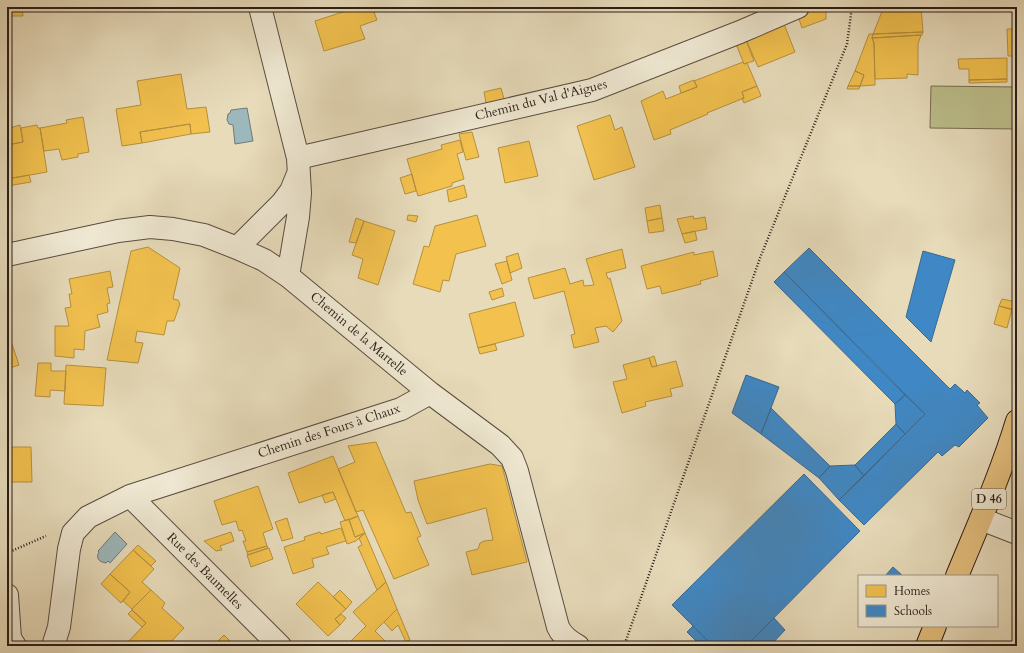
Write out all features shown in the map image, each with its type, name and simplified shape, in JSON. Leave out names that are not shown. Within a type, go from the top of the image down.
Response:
[{"type":"main road","name":"D 46","points":[[956,575],[1003,465],[1017,421]]},
{"type":"main road","points":[[927,646],[935,627]]},
{"type":"street","points":[[260,7],[298,166],[300,193],[298,218],[288,276]]},
{"type":"street","name":"Chemin du Val d'Aigues","points":[[298,166],[592,90],[733,35],[798,7]]},
{"type":"street","points":[[237,248],[282,203],[291,190],[298,166]]},
{"type":"street","name":"Chemin de la Martelle","points":[[7,255],[118,231],[150,227],[173,229],[204,235],[264,260],[288,276],[430,393]]},
{"type":"street","points":[[430,393],[490,437],[507,451],[512,458],[517,471],[558,627],[557,639],[565,638],[578,646]]},
{"type":"street","name":"Chemin des Fours à Chaux","points":[[53,646],[59,627],[69,549],[73,533],[88,517],[130,496],[401,409],[430,393]]},
{"type":"street","name":"Rue des Baumelles","points":[[130,496],[280,646]]},
{"type":"street","points":[[981,519],[1017,533]]},
{"type":"street","points":[[7,595],[10,638],[15,646]]},
{"type":"path","points":[[624,646],[760,258],[847,44],[852,7]]},
{"type":"green space","points":[[931,86],[1017,87],[1017,129],[930,128]]},
{"type":"water","points":[[247,108],[253,141],[235,144],[233,125],[229,124],[227,120],[228,114],[231,110]]},
{"type":"water","points":[[115,532],[127,544],[110,563],[108,561],[106,563],[102,562],[98,558],[98,551]]},
{"type":"building: Homes","points":[[7,7],[22,7],[23,16],[9,16],[9,45],[7,45]]},
{"type":"building: Homes","points":[[354,7],[372,7],[377,20],[360,26],[365,39],[324,51],[315,21],[355,8]]},
{"type":"building: Homes","points":[[812,7],[826,7],[826,19],[802,28],[797,13]]},
{"type":"building: Homes","points":[[890,7],[921,7],[923,32],[873,34],[883,9],[890,9]]},
{"type":"building: Homes","points":[[782,19],[795,52],[758,67],[744,35]]},
{"type":"building: Homes","points":[[1007,29],[1017,29],[1017,56],[1008,56]]},
{"type":"building: Homes","points":[[923,32],[922,35],[872,38],[873,34]]},
{"type":"building: Homes","points":[[869,34],[873,34],[875,85],[860,86],[864,75],[855,71]]},
{"type":"building: Homes","points":[[744,35],[754,61],[744,64],[734,39]]},
{"type":"building: Homes","points":[[921,35],[918,44],[918,75],[907,74],[907,78],[875,79],[874,43],[872,38]]},
{"type":"building: Homes","points":[[1007,58],[1007,79],[969,80],[969,69],[959,69],[958,59]]},
{"type":"building: Homes","points":[[743,62],[744,64],[747,63],[757,86],[742,92],[744,98],[670,130],[671,134],[654,140],[641,101],[663,91],[666,99],[697,87],[694,81]]},
{"type":"building: Homes","points":[[855,71],[864,75],[860,86],[848,86]]},
{"type":"building: Homes","points":[[181,74],[187,109],[206,107],[210,132],[191,134],[190,124],[140,132],[142,143],[122,146],[116,109],[141,105],[137,81]]},
{"type":"building: Homes","points":[[1007,79],[1007,82],[969,83],[969,80]]},
{"type":"building: Homes","points":[[694,80],[697,87],[681,93],[679,86]]},
{"type":"building: Homes","points":[[757,86],[761,96],[744,103],[742,92]]},
{"type":"building: Homes","points":[[848,86],[860,86],[859,89],[847,89]]},
{"type":"building: Homes","points":[[501,88],[506,106],[487,108],[484,92]]},
{"type":"building: Homes","points":[[610,115],[615,130],[622,127],[635,167],[594,180],[577,126]]},
{"type":"building: Homes","points":[[83,117],[89,152],[78,154],[78,157],[62,160],[59,149],[44,151],[40,128],[67,123],[66,120]]},
{"type":"building: Homes","points":[[190,124],[191,134],[142,143],[140,132]]},
{"type":"building: Homes","points":[[20,125],[23,142],[7,145],[7,129]]},
{"type":"building: Homes","points":[[37,125],[38,128],[40,128],[47,172],[7,179],[7,145],[23,142],[21,128]]},
{"type":"building: Homes","points":[[472,132],[479,157],[466,160],[459,134]]},
{"type":"building: Homes","points":[[460,140],[463,152],[457,154],[464,179],[452,183],[452,186],[418,196],[407,159],[442,149],[441,145]]},
{"type":"building: Homes","points":[[529,141],[538,176],[505,183],[498,148]]},
{"type":"building: Homes","points":[[412,174],[416,191],[405,194],[400,178]]},
{"type":"building: Homes","points":[[29,175],[31,182],[7,186],[7,179]]},
{"type":"building: Homes","points":[[464,185],[467,197],[449,202],[447,190]]},
{"type":"building: Homes","points":[[660,205],[662,218],[647,221],[645,208]]},
{"type":"building: Homes","points":[[408,215],[418,216],[416,222],[407,220]]},
{"type":"building: Homes","points":[[477,215],[486,246],[456,254],[449,281],[443,280],[440,292],[413,284],[424,246],[429,247],[435,226]]},
{"type":"building: Homes","points":[[693,216],[694,219],[705,217],[707,229],[682,234],[677,219]]},
{"type":"building: Homes","points":[[356,218],[364,221],[356,243],[349,242]]},
{"type":"building: Homes","points":[[662,218],[664,231],[649,233],[647,221]]},
{"type":"building: Homes","points":[[364,221],[395,231],[378,285],[358,278],[363,259],[352,255]]},
{"type":"building: Homes","points":[[695,231],[697,240],[685,243],[682,234]]},
{"type":"building: Homes","points":[[148,247],[180,268],[173,299],[178,300],[180,304],[174,321],[167,321],[164,335],[137,331],[135,342],[143,343],[138,363],[107,360],[131,251]]},
{"type":"building: Homes","points":[[622,249],[626,268],[606,273],[608,279],[610,278],[622,321],[613,332],[606,326],[595,328],[599,342],[574,348],[571,335],[575,334],[564,291],[534,299],[528,278],[565,268],[570,284],[583,280],[584,286],[594,285],[586,259]]},
{"type":"building: Homes","points":[[713,251],[718,276],[700,281],[701,284],[662,294],[660,286],[647,289],[641,266],[694,252],[694,255]]},
{"type":"building: Homes","points":[[518,253],[522,268],[510,273],[506,257]]},
{"type":"building: Homes","points":[[507,261],[512,280],[502,284],[495,264]]},
{"type":"building: Homes","points":[[110,271],[113,287],[107,288],[110,303],[107,304],[108,312],[97,315],[100,327],[85,331],[84,350],[74,349],[74,358],[55,356],[55,326],[69,326],[65,308],[71,307],[69,294],[72,294],[69,279]]},
{"type":"building: Homes","points":[[502,288],[504,296],[492,300],[489,292]]},
{"type":"building: Homes","points":[[1002,299],[1017,302],[1016,311],[999,306]]},
{"type":"building: Homes","points":[[515,302],[524,336],[478,348],[469,314]]},
{"type":"building: Homes","points":[[999,306],[1012,309],[1007,328],[994,324]]},
{"type":"building: Homes","points":[[7,335],[9,335],[19,365],[7,369]]},
{"type":"building: Homes","points":[[495,344],[497,350],[480,354],[478,348]]},
{"type":"building: Homes","points":[[654,356],[657,366],[652,367],[649,358]]},
{"type":"building: Homes","points":[[649,358],[652,367],[676,361],[683,386],[670,389],[672,396],[645,402],[646,406],[622,413],[613,382],[627,379],[623,365]]},
{"type":"building: Homes","points":[[38,363],[51,363],[51,371],[66,371],[65,391],[50,390],[50,397],[35,396]]},
{"type":"building: Homes","points":[[66,365],[106,368],[103,406],[64,404]]},
{"type":"building: Homes","points":[[376,442],[406,513],[411,512],[421,536],[417,538],[429,565],[394,579],[363,510],[356,512],[338,469],[355,462],[348,446]]},
{"type":"building: Homes","points":[[7,447],[31,447],[32,482],[7,482]]},
{"type":"building: Homes","points":[[333,456],[358,516],[345,521],[333,492],[299,503],[288,473]]},
{"type":"building: Homes","points":[[490,464],[502,466],[527,562],[472,575],[466,552],[478,549],[480,543],[484,541],[493,540],[486,508],[427,524],[418,500],[414,481]]},
{"type":"building: Homes","points":[[258,486],[273,529],[263,533],[267,546],[247,552],[243,541],[246,541],[242,530],[239,531],[236,521],[222,525],[214,501]]},
{"type":"building: Homes","points":[[333,492],[336,499],[325,503],[322,495]]},
{"type":"building: Homes","points":[[358,516],[365,533],[355,537],[349,520]]},
{"type":"building: Homes","points":[[287,518],[293,538],[282,541],[275,522]]},
{"type":"building: Homes","points":[[349,519],[355,537],[365,533],[356,541],[347,544],[340,522]]},
{"type":"building: Homes","points":[[341,528],[346,541],[326,547],[329,554],[312,559],[314,567],[293,574],[284,547],[305,540],[304,537]]},
{"type":"building: Homes","points":[[231,532],[234,541],[220,546],[222,550],[216,551],[204,541]]},
{"type":"building: Homes","points":[[365,533],[386,582],[377,590],[358,547],[362,545],[359,538]]},
{"type":"building: Homes","points":[[138,545],[156,561],[151,566],[133,550]]},
{"type":"building: Homes","points":[[267,546],[268,548],[248,555],[247,552]]},
{"type":"building: Homes","points":[[269,548],[273,559],[251,567],[247,555]]},
{"type":"building: Homes","points":[[133,550],[154,569],[142,582],[151,590],[132,609],[123,601],[130,592],[110,574]]},
{"type":"building: Homes","points":[[110,574],[130,592],[121,603],[101,584]]},
{"type":"building: Homes","points":[[318,582],[346,609],[335,619],[340,625],[328,636],[296,604]]},
{"type":"building: Homes","points":[[386,582],[397,609],[375,631],[390,646],[346,646],[366,626],[353,612]]},
{"type":"building: Homes","points":[[151,590],[165,603],[162,608],[184,628],[167,646],[130,646],[127,643],[146,623],[132,609]]},
{"type":"building: Homes","points":[[340,590],[352,602],[346,609],[333,597]]},
{"type":"building: Homes","points":[[397,609],[410,640],[406,642],[398,625],[392,631],[384,622]]},
{"type":"building: Homes","points":[[132,610],[146,623],[142,627],[128,614]]},
{"type":"building: Homes","points":[[341,614],[346,618],[340,625],[335,619]]},
{"type":"building: Homes","points":[[224,635],[233,644],[231,646],[213,646]]},
{"type":"building: Schools","points":[[809,248],[950,389],[955,384],[965,393],[967,390],[980,403],[977,405],[988,418],[959,447],[955,445],[942,456],[938,452],[864,525],[839,500],[925,414],[784,272]]},
{"type":"building: Schools","points":[[923,251],[955,260],[931,342],[906,317]]},
{"type":"building: Schools","points":[[784,272],[905,395],[895,404],[774,282]]},
{"type":"building: Schools","points":[[746,375],[779,387],[761,434],[732,413]]},
{"type":"building: Schools","points":[[905,395],[925,414],[905,434],[896,424],[895,404]]},
{"type":"building: Schools","points":[[771,408],[830,466],[819,478],[761,434]]},
{"type":"building: Schools","points":[[896,424],[905,434],[864,476],[855,465]]},
{"type":"building: Schools","points":[[855,465],[864,476],[839,500],[819,478],[830,466]]},
{"type":"building: Schools","points":[[804,474],[860,531],[746,646],[713,646],[672,605]]},
{"type":"building: Schools","points":[[893,567],[902,575],[886,575]]},
{"type":"building: Schools","points":[[774,618],[785,630],[770,646],[746,646]]},
{"type":"building: Schools","points":[[693,626],[708,641],[703,646],[701,646],[687,632]]}]
